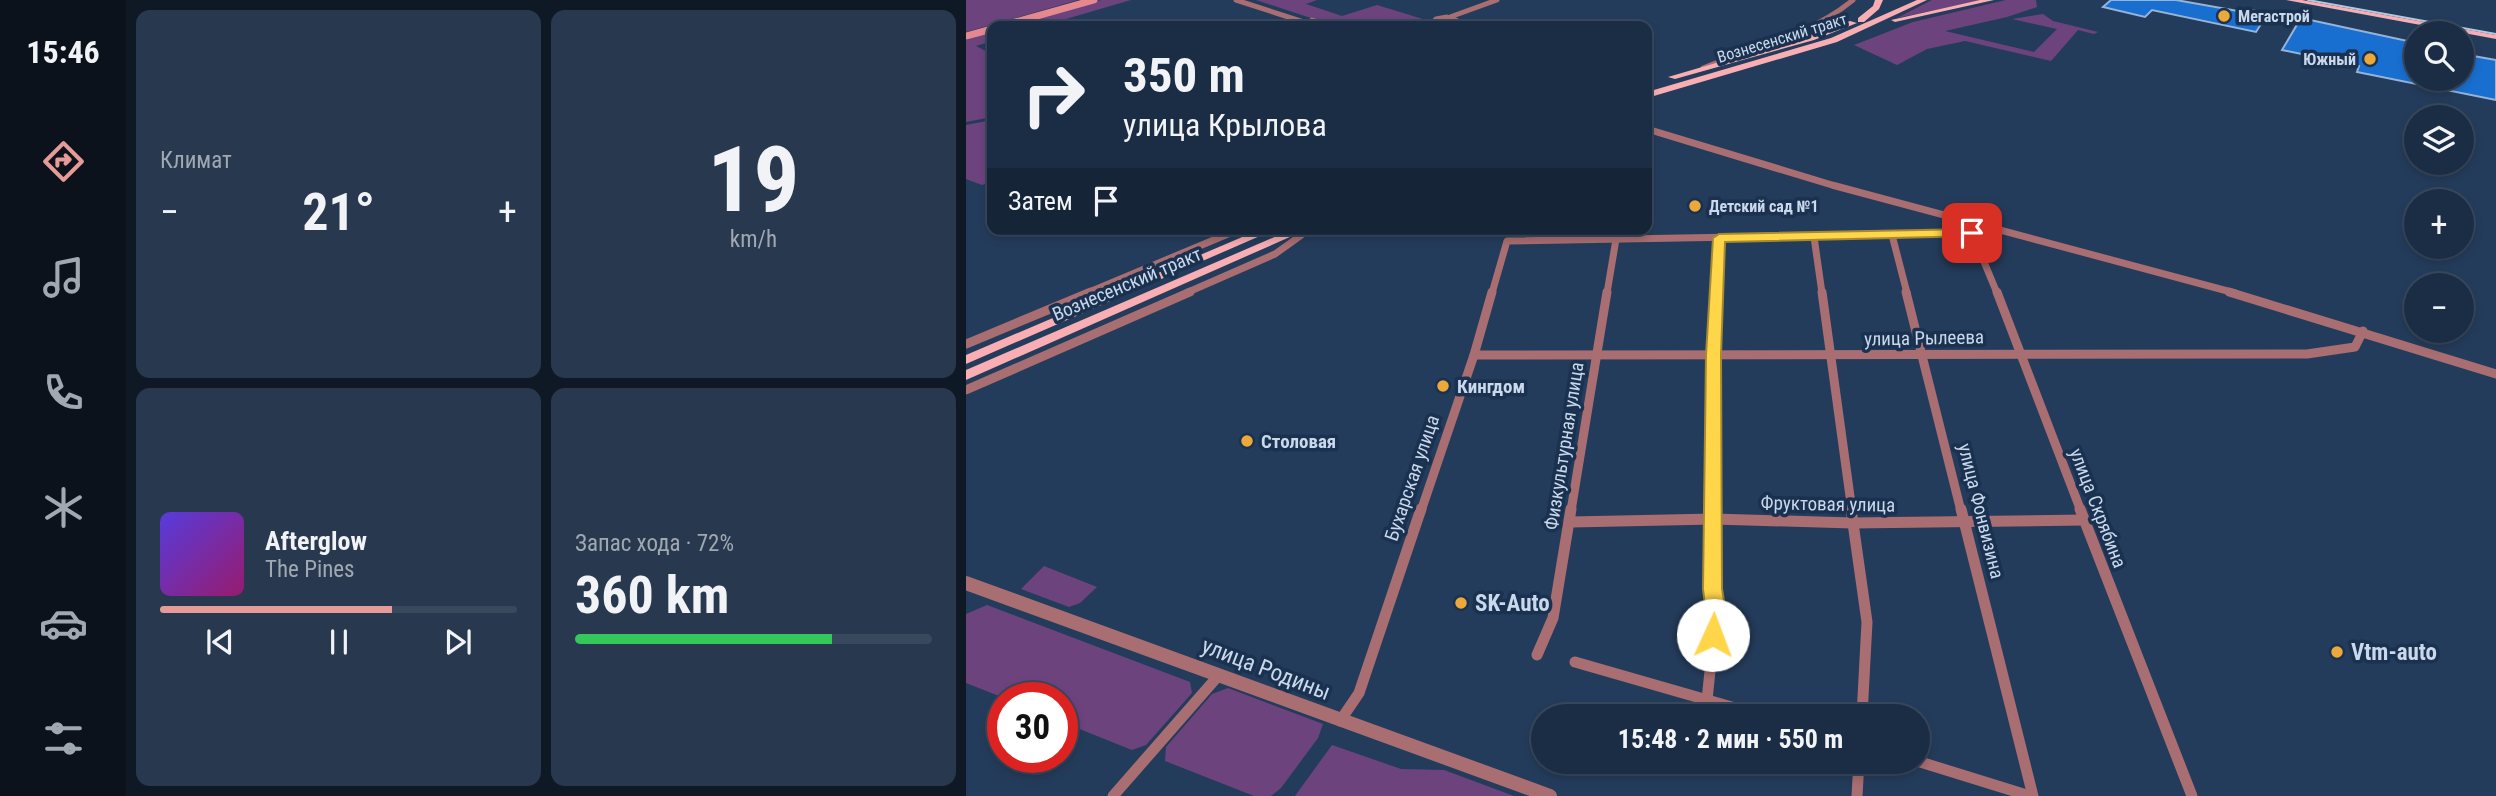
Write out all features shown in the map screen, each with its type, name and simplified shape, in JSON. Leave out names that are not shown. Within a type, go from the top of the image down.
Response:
[{"type":"main road","points":[[1020,21],[1094,0]]},
{"type":"main road","points":[[1864,23],[1879,0]]},
{"type":"main road","name":"Вознесенский тракт","points":[[1652,94],[1813,47],[1906,0]]},
{"type":"main road","name":"Вознесенский тракт","points":[[1652,83],[1864,23],[1923,0]]},
{"type":"main road","points":[[1864,23],[1990,0]]},
{"type":"main road","points":[[2290,0],[2496,37]]},
{"type":"main road","points":[[2331,0],[2496,29]]},
{"type":"main road","points":[[966,36],[987,30]]},
{"type":"main road","name":"Вознесенский тракт","points":[[966,360],[1257,235]]},
{"type":"main road","name":"Вознесенский тракт","points":[[966,375],[1289,235]]},
{"type":"street","points":[[1236,0],[1301,21]]},
{"type":"street","points":[[1252,0],[1315,21]]},
{"type":"street","points":[[1434,21],[1465,13],[1497,0]]},
{"type":"street","points":[[1703,68],[1806,30],[1834,15],[1853,0]]},
{"type":"street","points":[[1450,17],[1458,19],[1465,13]]},
{"type":"street","points":[[1652,128],[1832,185],[2190,280],[2496,374]]},
{"type":"street","name":"улица Скрябина","points":[[1892,235],[1972,233],[1990,273],[2192,796]]},
{"type":"street","points":[[966,344],[1226,235]]},
{"type":"street","points":[[966,390],[1275,254],[1302,235]]},
{"type":"street","points":[[1616,239],[1892,235]]},
{"type":"street","name":"улица Фонвизина","points":[[1892,235],[1966,522],[2032,796]]},
{"type":"street","points":[[1814,237],[1867,622],[1863,704]]},
{"type":"street","points":[[1707,700],[1716,613],[1712,589],[1713,355],[1719,238]]},
{"type":"street","name":"Бухарская улица","points":[[1340,721],[1359,693],[1474,355],[1507,241],[1616,239]]},
{"type":"street","name":"Физкультурная улица","points":[[1537,655],[1553,618],[1616,239]]},
{"type":"street","name":"улица Рылеева","points":[[1474,355],[2307,354],[2355,347],[2363,331]]},
{"type":"street","name":"Фруктовая улица","points":[[1571,522],[1714,519],[1852,523],[2084,520]]},
{"type":"street","name":"улица Родины","points":[[966,583],[1550,796]]},
{"type":"street","points":[[1575,662],[1721,704]]},
{"type":"street","points":[[1113,796],[1219,675]]},
{"type":"street","points":[[1930,765],[2032,796]]},
{"type":"street","points":[[1857,796],[1858,774]]},
{"type":"shaded area","points":[[966,0],[1078,0],[1004,21],[987,21],[987,26],[966,32]]},
{"type":"shaded area","points":[[1101,0],[1131,0],[1059,21],[1028,21]]},
{"type":"shaded area","points":[[1256,0],[1317,0],[1306,4],[1342,16],[1377,5],[1427,21],[1320,21]]},
{"type":"shaded area","points":[[1932,0],[1983,0],[1897,18]]},
{"type":"shaded area","points":[[2006,0],[2036,0],[2037,7],[2007,17],[1945,31],[2034,52],[2057,29],[2012,19],[2043,14],[2053,21],[2098,32],[2094,34],[2078,30],[2051,61],[1965,41],[1927,49],[1897,65],[1854,45],[1913,22]]},
{"type":"shaded area","points":[[987,34],[987,43],[976,46],[987,52],[987,118],[966,122],[966,40]]},
{"type":"shaded area","points":[[987,121],[987,184],[982,185],[966,179],[966,125]]},
{"type":"shaded area","points":[[1044,566],[1097,587],[1080,603],[1069,607],[1021,589]]},
{"type":"shaded area","points":[[987,605],[1190,682],[1192,693],[1146,745],[1132,750],[1078,728],[1078,682],[987,682],[987,691],[966,683],[966,614]]},
{"type":"shaded area","points":[[1228,688],[1323,724],[1318,738],[1281,788],[1271,796],[1254,796],[1165,761],[1166,747],[1212,694]]},
{"type":"shaded area","points":[[1332,745],[1401,769],[1444,770],[1514,796],[1295,796]]},
{"type":"building","name":"Мегастрой","points":[[2111,0],[2176,0],[2249,13],[2251,10],[2268,13],[2256,32],[2152,10],[2145,17],[2103,7]]},
{"type":"building","name":"Южный","points":[[2301,18],[2404,40],[2404,81],[2357,72],[2359,66],[2282,50]]},
{"type":"building","name":"Южный","points":[[2474,56],[2496,60],[2496,100],[2451,91],[2474,91]]},
{"type":"tram line","points":[[2308,0],[2496,34]]},
{"type":"place","name":"Мегастрой","points":[[2224,16]]},
{"type":"place","name":"Южный","points":[[2370,59]]},
{"type":"place","name":"Детский сад №1","points":[[1695,206]]},
{"type":"place","name":"Кингдом","points":[[1443,386]]},
{"type":"place","name":"Столовая","points":[[1247,441]]},
{"type":"place","name":"SK-Auto","points":[[1461,603]]},
{"type":"place","name":"Vtm-auto","points":[[2337,652]]},
{"type":"route","points":[[1713,635],[1716,613],[1712,589],[1713,355],[1719,238],[1972,233]]}]
